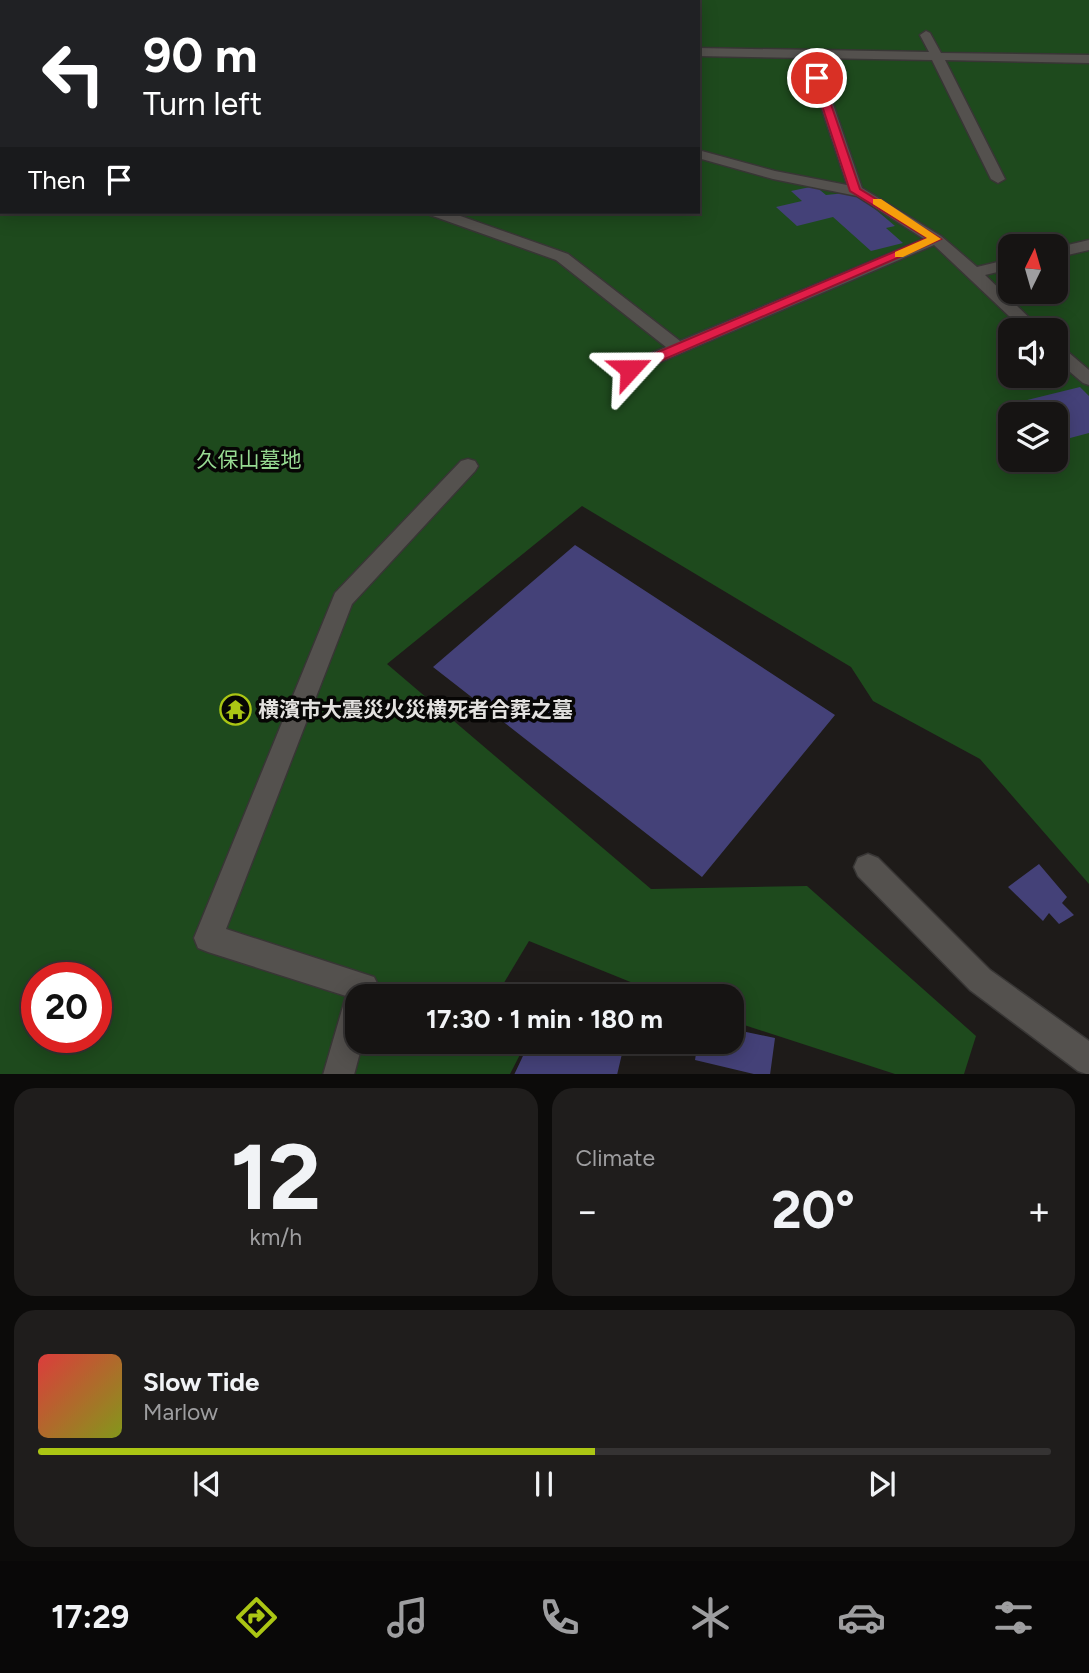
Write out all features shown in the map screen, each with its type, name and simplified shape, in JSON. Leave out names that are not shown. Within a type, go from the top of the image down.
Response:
[{"type":"lane","points":[[926,35],[998,179]]},
{"type":"lane","points":[[700,52],[1089,59]]},
{"type":"lane","points":[[810,55],[856,191]]},
{"type":"lane","points":[[700,154],[773,175],[862,192],[936,239],[976,272],[1022,318]]},
{"type":"lane","points":[[441,214],[562,257],[678,348]]},
{"type":"lane","points":[[630,369],[936,239]]},
{"type":"lane","points":[[1068,250],[1089,245]]},
{"type":"lane","points":[[976,272],[998,267]]},
{"type":"lane","points":[[1068,360],[1089,379]]},
{"type":"lane","points":[[354,984],[208,938],[343,598],[468,466]]},
{"type":"lane","points":[[868,867],[980,980],[1089,1060]]},
{"type":"lane","points":[[338,1074],[345,1050]]},
{"type":"green space","name":"久保山墓地","points":[[700,0],[1089,0],[1089,884],[980,759],[873,701],[851,667],[582,506],[387,664],[651,889],[807,886],[976,1036],[964,1074],[895,1074],[744,1025],[744,984],[633,984],[529,941],[503,984],[345,984],[345,1054],[520,1054],[510,1074],[0,1074],[0,214],[700,214]]},
{"type":"building","points":[[815,186],[826,195],[855,192],[895,226],[886,228],[903,243],[871,251],[833,217],[797,226],[776,207],[802,201],[791,191]]},
{"type":"building","points":[[1080,387],[1089,396],[1089,433],[1068,439],[1068,402],[1019,402]]},
{"type":"building","points":[[575,545],[835,715],[702,877],[433,667]]},
{"type":"building","points":[[1039,864],[1067,897],[1062,903],[1074,915],[1059,924],[1049,913],[1043,921],[1008,887]]},
{"type":"building","points":[[744,1032],[775,1038],[770,1074],[754,1074],[695,1060],[696,1054],[744,1054]]},
{"type":"building","points":[[524,1054],[622,1054],[617,1074],[514,1074]]},
{"type":"slow traffic","points":[[877,202],[936,239],[899,254]]},
{"type":"place","name":"横濱市大震災火災横死者合葬之墓","points":[[235,709]]},
{"type":"route","points":[[630,369],[936,239],[862,192],[856,191],[817,78]]}]
